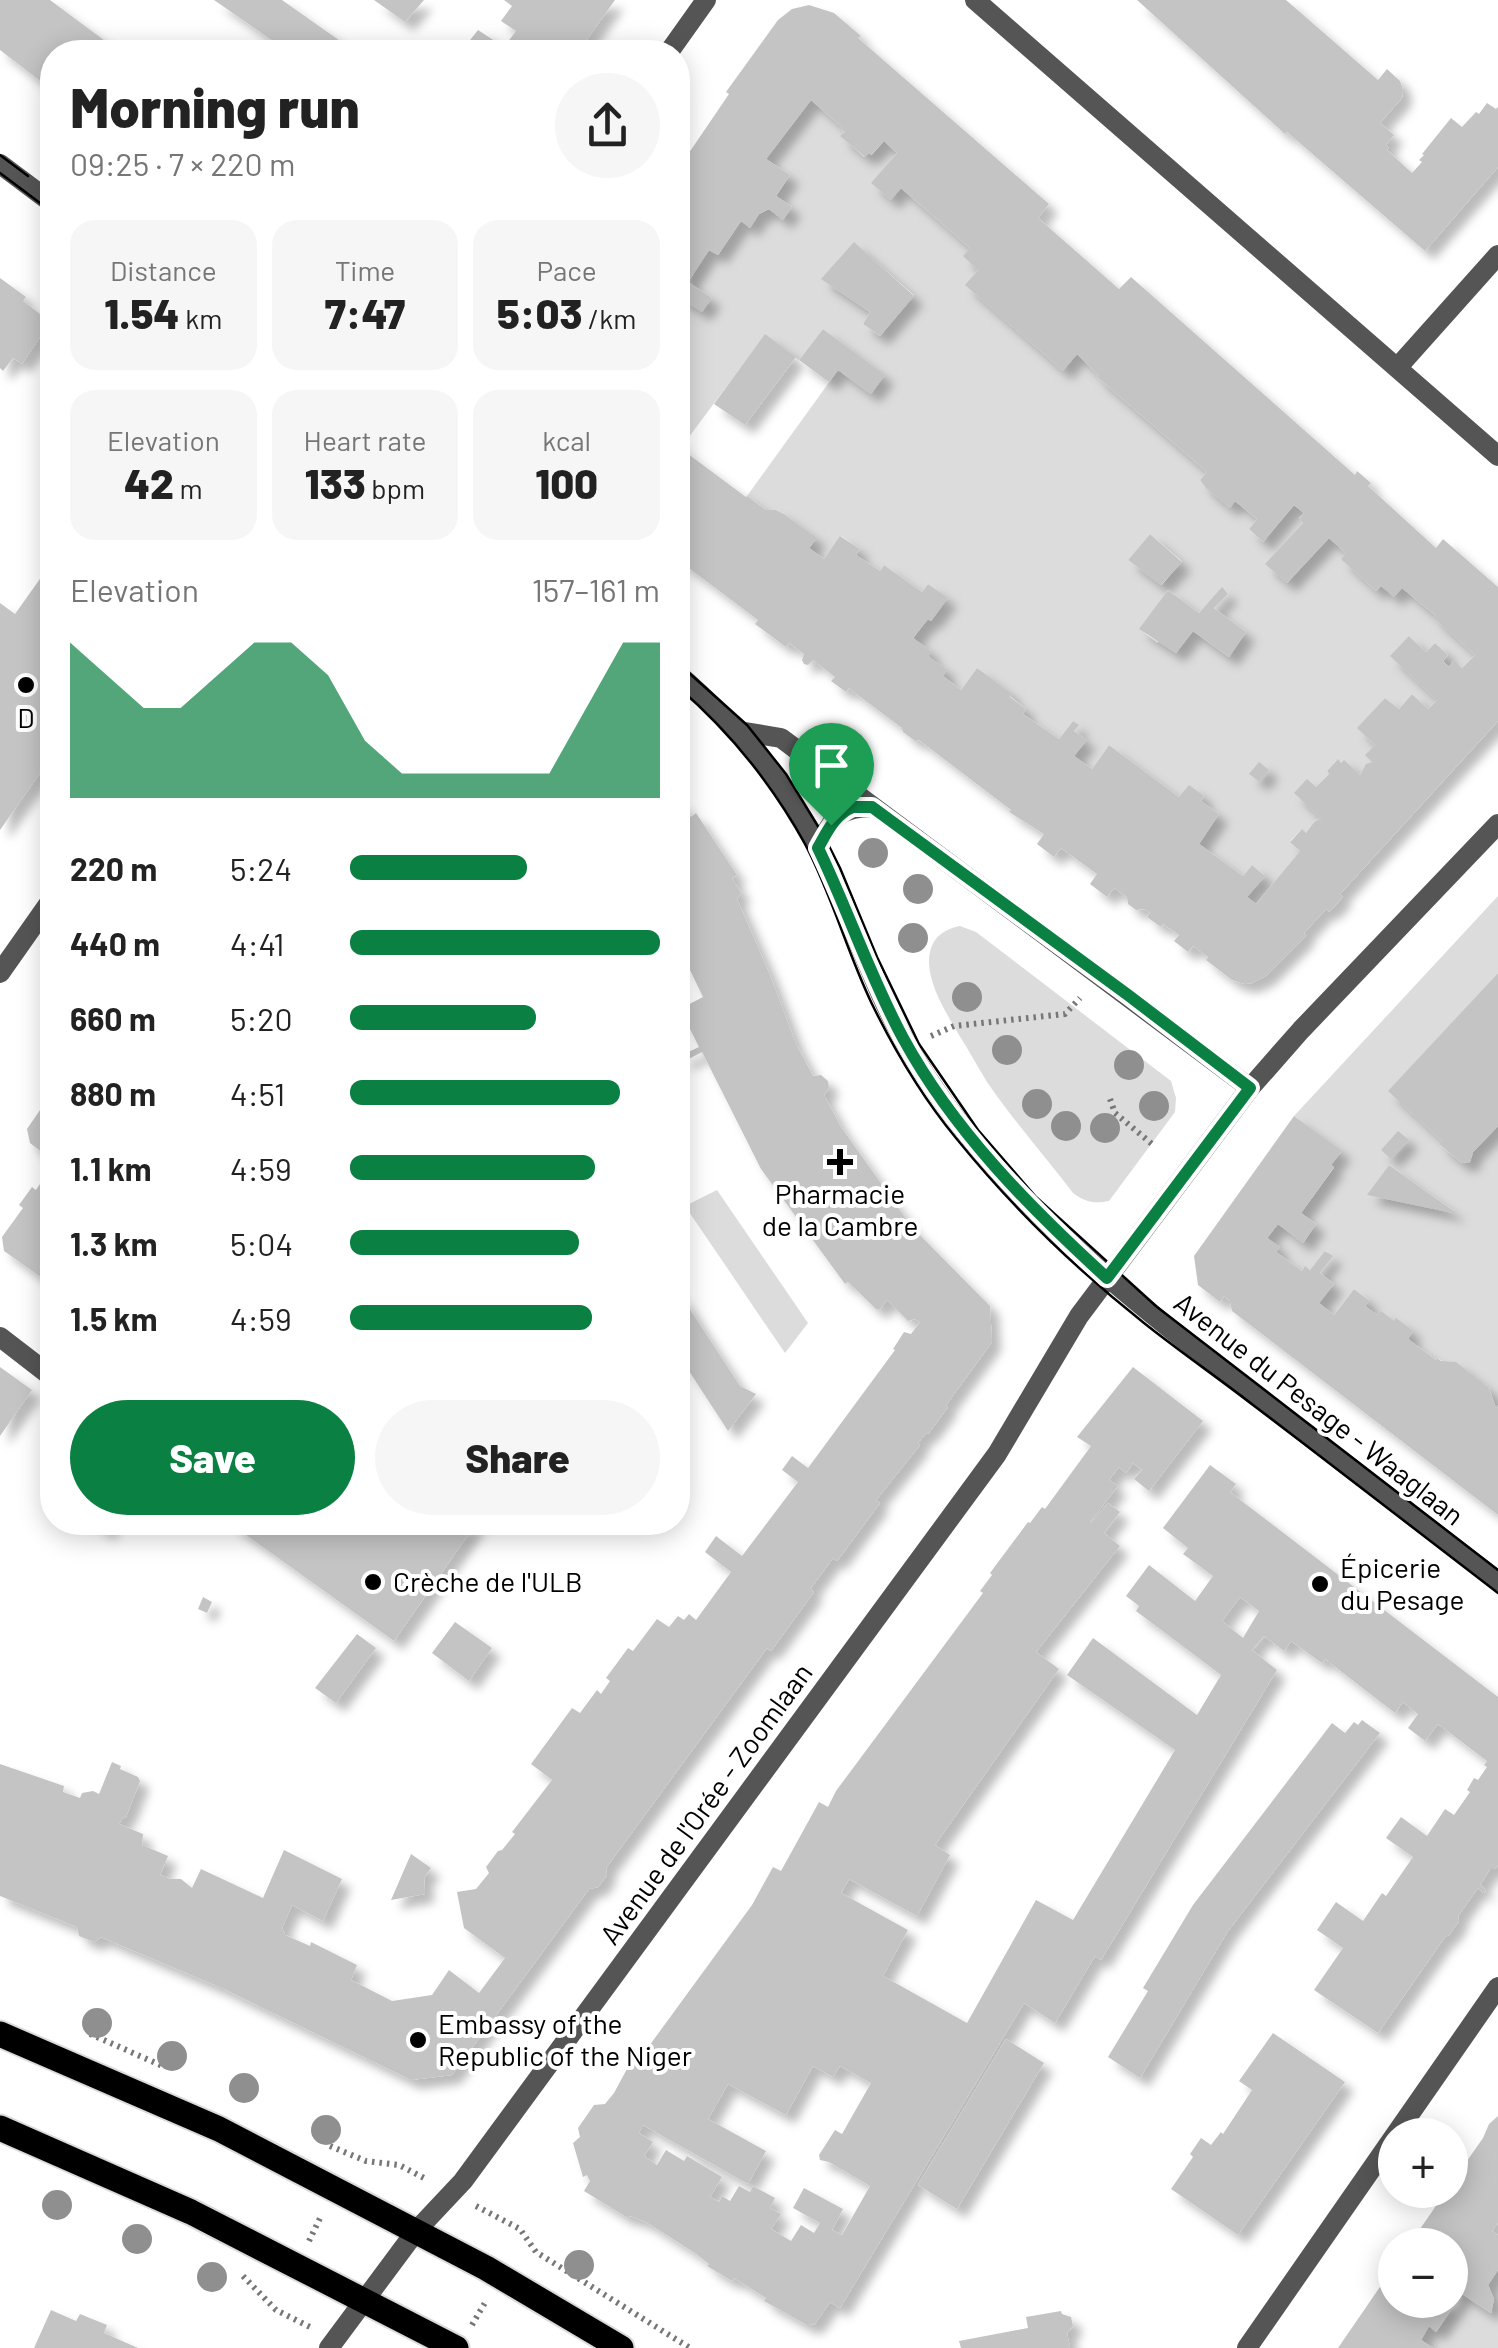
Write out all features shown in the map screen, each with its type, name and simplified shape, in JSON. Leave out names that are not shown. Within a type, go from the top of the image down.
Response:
[{"type":"main road","points":[[0,2034],[218,2129],[416,2230],[621,2348]]},
{"type":"main road","points":[[0,2128],[191,2212],[456,2348]]},
{"type":"street","points":[[677,40],[706,0]]},
{"type":"street","points":[[976,0],[1498,456]]},
{"type":"street","points":[[0,164],[40,194]]},
{"type":"street","points":[[1397,368],[1498,255]]},
{"type":"street","name":"Avenue du Pesage - Waaglaan","points":[[690,685],[739,731],[795,807],[818,848],[903,1038],[967,1133],[1026,1199],[1150,1314],[1498,1581]]},
{"type":"street","points":[[739,731],[781,738],[1250,1088]]},
{"type":"street","points":[[818,848],[831,825],[846,810],[872,807]]},
{"type":"street","name":"Avenue de l'Orée - Zoomlaan","points":[[331,2344],[416,2230],[463,2180],[997,1454],[1080,1316],[1250,1088],[1498,824]]},
{"type":"street","points":[[0,974],[40,916]]},
{"type":"street","points":[[0,1337],[40,1367]]},
{"type":"street","points":[[1247,2348],[1498,1987]]},
{"type":"path","points":[[929,1037],[954,1026],[1065,1014],[1080,998]]},
{"type":"path","points":[[1110,1099],[1115,1113],[1152,1144]]},
{"type":"path","points":[[276,2310],[350,2156]]},
{"type":"path","points":[[239,2271],[276,2310],[331,2344]]},
{"type":"shaded area","points":[[811,100],[842,127],[845,132],[841,136],[864,157],[872,155],[884,141],[897,153],[872,183],[890,199],[901,188],[970,248],[978,270],[966,285],[1062,370],[1077,354],[1097,377],[1207,472],[1200,480],[1229,507],[1235,501],[1257,519],[1249,529],[1263,542],[1294,505],[1304,513],[1299,518],[1303,523],[1287,583],[1329,538],[1346,553],[1342,559],[1376,591],[1381,586],[1402,588],[1475,655],[1462,668],[1454,661],[1449,667],[1443,661],[1448,655],[1435,643],[1426,652],[1409,636],[1437,700],[1428,709],[1412,694],[1399,709],[1385,698],[1358,728],[1375,745],[1372,762],[1360,775],[1337,760],[1327,771],[1329,774],[1316,787],[1321,818],[1306,833],[1301,830],[1290,841],[1300,851],[1256,904],[1247,897],[1264,875],[1252,865],[1243,876],[1199,844],[1219,814],[1201,801],[1204,796],[1179,797],[1109,745],[1092,769],[1074,756],[1086,740],[1074,731],[1078,725],[1073,721],[1059,739],[1023,714],[1026,709],[977,668],[961,690],[943,676],[928,656],[931,652],[913,638],[947,598],[928,584],[922,592],[884,565],[880,571],[856,555],[860,549],[841,536],[824,559],[809,548],[816,538],[784,514],[766,510],[747,496],[838,370],[871,393],[884,375],[823,329],[799,360],[765,335],[690,436],[690,302],[712,298],[690,283],[690,279],[709,250],[718,255],[741,221],[750,227],[759,214],[769,209],[783,219],[792,207],[776,196],[790,175],[766,159]],"holes":[[[854,243],[914,295],[880,336],[863,324],[870,312],[822,279]],[[1150,534],[1182,561],[1162,585],[1128,560]],[[1222,588],[1228,594],[1214,608],[1246,632],[1229,657],[1193,631],[1176,653],[1140,629],[1168,590],[1199,613]]]},
{"type":"shaded area","points":[[1498,896],[1498,973],[1389,1091],[1462,1163],[1470,1162],[1473,1152],[1498,1126],[1496,1408],[1489,1388],[1436,1360],[1408,1339],[1412,1331],[1377,1315],[1365,1306],[1369,1300],[1354,1289],[1334,1315],[1319,1303],[1334,1284],[1320,1273],[1332,1257],[1326,1251],[1310,1270],[1305,1267],[1302,1271],[1276,1252],[1279,1247],[1267,1238],[1278,1224],[1304,1242],[1316,1224],[1301,1213],[1341,1152],[1294,1116]],"holes":[[[1389,1165],[1454,1212],[1368,1195]]]},
{"type":"shaded area","points":[[960,926],[976,932],[1171,1081],[1175,1112],[1109,1201],[1090,1202],[1073,1193],[987,1082],[944,1010],[932,982],[931,948],[947,930]]},
{"type":"shaded area","points":[[717,1190],[808,1323],[785,1353],[690,1213],[690,1204]]},
{"type":"shaded area","points":[[1498,2270],[1498,2348],[1433,2348],[1421,2340],[1429,2326],[1437,2331],[1446,2318],[1468,2318],[1468,2298],[1491,2313],[1494,2299],[1488,2285]]},
{"type":"building","points":[[0,0],[50,0],[104,40],[40,40],[40,81],[0,50]]},
{"type":"building","points":[[214,0],[282,0],[339,40],[272,40]]},
{"type":"building","points":[[374,0],[424,0],[405,22]]},
{"type":"building","points":[[504,0],[615,0],[587,40],[509,40],[516,31],[501,21],[512,6]]},
{"type":"building","points":[[1137,0],[1286,0],[1378,80],[1387,69],[1400,81],[1402,98],[1380,123],[1394,135],[1386,145],[1387,150],[1412,173],[1451,118],[1462,127],[1487,103],[1498,107],[1498,167],[1425,251],[1285,134]]},
{"type":"building","points":[[809,5],[834,13],[1049,204],[1038,218],[1119,289],[1131,277],[1355,475],[1357,471],[1371,483],[1368,486],[1436,548],[1443,539],[1498,587],[1498,721],[1340,894],[1343,897],[1329,912],[1326,909],[1304,933],[1306,936],[1266,976],[1252,983],[1232,980],[1193,946],[1188,952],[1174,941],[1179,935],[1147,917],[1150,913],[1144,909],[1136,910],[1114,888],[1107,897],[1090,884],[1097,874],[1061,848],[1054,857],[1037,844],[1044,834],[1009,812],[849,688],[846,692],[831,681],[835,677],[813,660],[804,664],[804,654],[789,643],[786,647],[755,624],[758,620],[690,569],[690,455],[746,497],[766,510],[784,514],[817,538],[809,548],[824,559],[840,536],[860,549],[856,555],[880,571],[884,565],[922,592],[928,584],[948,598],[913,638],[932,652],[928,656],[947,670],[943,676],[961,690],[977,668],[1012,694],[1010,697],[1026,709],[1023,714],[1059,739],[1073,721],[1079,725],[1074,731],[1087,740],[1074,756],[1092,769],[1109,745],[1179,797],[1189,785],[1204,796],[1201,801],[1219,814],[1199,844],[1243,876],[1252,865],[1265,876],[1247,897],[1256,904],[1300,851],[1290,842],[1321,818],[1294,793],[1307,779],[1316,787],[1338,759],[1360,775],[1366,764],[1372,762],[1365,755],[1375,745],[1357,728],[1385,698],[1399,709],[1412,694],[1428,709],[1437,700],[1390,656],[1409,636],[1426,652],[1435,643],[1448,655],[1443,661],[1449,667],[1454,660],[1462,668],[1475,655],[1402,588],[1394,597],[1381,586],[1376,591],[1341,559],[1346,553],[1329,538],[1287,583],[1265,564],[1303,523],[1299,519],[1304,513],[1294,505],[1263,542],[1249,529],[1257,519],[1235,501],[1230,508],[1207,489],[1200,480],[1207,472],[1097,377],[1077,354],[1063,371],[965,285],[978,270],[963,256],[970,248],[901,188],[891,200],[871,183],[897,153],[884,141],[865,157],[840,136],[845,132],[842,127],[811,100],[766,159],[790,175],[776,196],[792,207],[783,220],[769,209],[759,214],[750,228],[741,221],[718,255],[709,250],[690,279],[690,151],[729,94],[726,92],[778,20],[792,9]]},
{"type":"building","points":[[478,30],[493,40],[470,40]]},
{"type":"building","points":[[854,242],[914,296],[880,336],[863,324],[870,312],[821,279]]},
{"type":"building","points":[[0,278],[26,297],[23,301],[40,314],[40,337],[22,364],[13,358],[3,371]]},
{"type":"building","points":[[690,283],[712,298],[702,312],[690,304]]},
{"type":"building","points":[[823,329],[885,375],[871,394],[838,370],[829,382],[799,360]]},
{"type":"building","points":[[765,334],[796,357],[745,425],[714,404]]},
{"type":"building","points":[[1150,534],[1182,562],[1161,585],[1128,560]]},
{"type":"building","name":"D","points":[[40,579],[40,773],[0,830],[0,603],[15,614]]},
{"type":"building","points":[[1222,587],[1228,594],[1214,608],[1246,632],[1229,657],[1193,631],[1176,653],[1139,629],[1168,590],[1199,613]]},
{"type":"building","points":[[1259,762],[1269,770],[1260,782],[1249,774]]},
{"type":"building","points":[[696,813],[737,875],[732,878],[741,893],[737,899],[796,1044],[813,1076],[821,1075],[828,1081],[824,1095],[841,1127],[912,1227],[990,1306],[992,1342],[876,1500],[880,1503],[837,1561],[833,1558],[810,1589],[814,1592],[771,1651],[767,1648],[606,1868],[607,1875],[598,1887],[589,1889],[452,2075],[411,2080],[222,1988],[101,1937],[94,1942],[79,1936],[77,1927],[0,1896],[0,1764],[64,1786],[63,1792],[80,1798],[82,1793],[99,1794],[112,1762],[140,1781],[126,1817],[119,1824],[143,1834],[142,1845],[168,1856],[160,1875],[181,1879],[192,1888],[201,1869],[263,1898],[284,1850],[342,1879],[323,1921],[292,1905],[282,1928],[285,1935],[310,1946],[311,1942],[357,1965],[351,1980],[392,2001],[432,1995],[449,1970],[479,1993],[505,1958],[464,1928],[457,1892],[476,1889],[489,1873],[486,1867],[515,1834],[512,1832],[552,1780],[531,1764],[572,1708],[580,1713],[597,1690],[601,1694],[610,1681],[606,1678],[628,1648],[633,1651],[657,1619],[669,1627],[678,1616],[684,1620],[689,1614],[696,1620],[731,1572],[705,1552],[716,1536],[742,1556],[798,1482],[782,1470],[792,1456],[808,1468],[895,1350],[904,1332],[911,1334],[920,1322],[908,1321],[887,1300],[876,1309],[848,1282],[845,1284],[761,1169],[702,1052],[690,1058],[690,1051],[699,1047],[690,1029],[690,1004],[703,997],[690,970],[690,815]]},
{"type":"building","points":[[1498,973],[1498,1126],[1473,1152],[1470,1162],[1462,1163],[1388,1091]]},
{"type":"building","points":[[40,1110],[40,1151],[30,1143],[27,1129]]},
{"type":"building","points":[[1294,1116],[1342,1151],[1301,1213],[1316,1224],[1303,1243],[1278,1224],[1267,1238],[1280,1247],[1276,1252],[1302,1271],[1305,1266],[1310,1270],[1325,1251],[1333,1256],[1320,1273],[1334,1284],[1319,1303],[1334,1315],[1354,1289],[1370,1301],[1365,1306],[1377,1315],[1381,1311],[1413,1331],[1408,1339],[1436,1360],[1456,1362],[1489,1388],[1496,1408],[1498,1405],[1498,1515],[1232,1311],[1224,1296],[1220,1302],[1198,1285],[1194,1256]]},
{"type":"building","points":[[1398,1131],[1409,1140],[1391,1159],[1381,1150]]},
{"type":"building","points":[[1389,1165],[1458,1214],[1367,1195]]},
{"type":"building","points":[[40,1184],[40,1276],[4,1251],[2,1237],[23,1208],[19,1205],[32,1187],[36,1190]]},
{"type":"building","points":[[690,1309],[740,1386],[756,1394],[728,1431],[690,1372]]},
{"type":"building","points":[[0,1367],[32,1390],[0,1436]]},
{"type":"building","points":[[1133,1367],[1203,1421],[1149,1491],[1134,1479],[1142,1470],[1133,1463],[1126,1473],[1119,1467],[1109,1480],[1118,1486],[1090,1522],[1108,1503],[1120,1512],[1104,1533],[1120,1546],[1036,1652],[1059,1669],[935,1845],[950,1855],[917,1916],[849,1879],[841,1893],[908,1930],[883,1976],[967,2023],[1036,1900],[1073,1920],[1175,1750],[1067,1675],[1093,1638],[1197,1715],[1221,1675],[1136,1611],[1139,1606],[1126,1596],[1149,1565],[1195,1601],[1213,1576],[1183,1554],[1188,1548],[1163,1528],[1210,1465],[1236,1484],[1230,1492],[1498,1697],[1498,1865],[1490,1869],[1480,1885],[1486,1890],[1484,1893],[1478,1888],[1458,1916],[1459,1921],[1378,2033],[1314,1990],[1343,1948],[1317,1930],[1336,1902],[1363,1921],[1413,1857],[1386,1838],[1401,1817],[1427,1836],[1445,1809],[1454,1815],[1470,1792],[1467,1790],[1474,1778],[1478,1780],[1487,1767],[1487,1761],[1438,1724],[1425,1741],[1408,1728],[1418,1714],[1403,1702],[1395,1713],[1325,1659],[1322,1663],[1291,1641],[1284,1651],[1264,1636],[1252,1650],[1277,1670],[1101,1960],[1095,1956],[1055,2023],[1024,2003],[840,2308],[830,2302],[815,2324],[807,2325],[764,2301],[766,2298],[734,2278],[732,2281],[707,2266],[695,2253],[646,2222],[628,2218],[584,2191],[590,2181],[587,2175],[583,2177],[573,2143],[580,2137],[578,2128],[594,2105],[605,2104],[614,2093],[635,2054],[641,2057],[752,1905],[773,1867],[781,1871],[819,1802],[828,1807],[983,1593],[980,1591],[990,1573],[1028,1522],[1042,1507],[1045,1509],[1091,1446],[1077,1437]],"holes":[[[1240,1597],[1259,1611],[1243,1638],[1222,1621]],[[813,2066],[833,2077],[840,2066],[871,2083],[842,2134],[835,2130],[819,2155],[820,2160],[870,2186],[842,2235],[832,2230],[843,2209],[804,2188],[793,2208],[820,2223],[814,2233],[801,2225],[791,2241],[771,2229],[781,2214],[770,2208],[775,2198],[753,2186],[750,2192],[739,2186],[730,2201],[722,2196],[719,2202],[710,2197],[722,2177],[687,2156],[684,2161],[666,2150],[657,2165],[644,2156],[653,2142],[639,2133],[643,2125],[748,2184],[766,2151],[708,2119],[728,2084],[786,2115]]]},
{"type":"building","name":"Crèche de l'ULB","points":[[246,1535],[468,1535],[394,1641]]},
{"type":"building","points":[[203,1597],[212,1602],[207,1613],[198,1609]]},
{"type":"building","points":[[455,1622],[492,1648],[469,1681],[432,1653]]},
{"type":"building","points":[[357,1634],[376,1648],[336,1703],[315,1688]]},
{"type":"building","points":[[1362,1720],[1380,1733],[1228,1931],[1140,2078],[1108,2057],[1148,1991],[1143,1988],[1193,1905],[1332,1723],[1345,1733],[1354,1722],[1358,1725]]},
{"type":"building","points":[[411,1854],[431,1868],[424,1878],[425,1894],[391,1900]]},
{"type":"building","points":[[1273,2033],[1345,2082],[1238,2235],[1171,2189],[1201,2138],[1211,2145],[1223,2134],[1252,2090],[1239,2081]]},
{"type":"building","points":[[1006,2039],[1044,2063],[957,2209],[918,2185]]},
{"type":"building","points":[[1498,2116],[1498,2223],[1492,2231],[1498,2235],[1498,2270],[1488,2285],[1494,2299],[1491,2313],[1468,2298],[1468,2228],[1421,2228],[1434,2208],[1468,2208],[1468,2160]]},
{"type":"building","points":[[1378,2290],[1378,2318],[1446,2318],[1436,2332],[1429,2326],[1421,2340],[1433,2348],[1338,2348]]},
{"type":"building","points":[[51,2310],[76,2321],[80,2314],[107,2325],[104,2333],[138,2348],[34,2348]]},
{"type":"building","points":[[1061,2311],[1071,2317],[1073,2326],[1067,2333],[1070,2348],[961,2348],[959,2341],[1028,2328],[1026,2317]]},
{"type":"tram line","points":[[0,155],[28,176]]},
{"type":"tram line","points":[[0,173],[40,203]]},
{"type":"tram line","points":[[690,674],[747,725],[786,774],[840,868],[919,1044],[978,1130],[1036,1197],[1157,1307],[1498,1570]]},
{"type":"tram line","points":[[690,698],[732,740],[778,800],[815,863],[863,984],[900,1057],[944,1123],[999,1188],[1069,1259],[1144,1323],[1498,1593]]},
{"type":"place","name":"D","points":[[26,685]]},
{"type":"place","name":"Pharmacie de la Cambre","points":[[840,1162]]},
{"type":"place","name":"Crèche de l'ULB","points":[[373,1582]]},
{"type":"place","name":"Épicerie du Pesage","points":[[1320,1584]]},
{"type":"place","name":"Embassy of the Republic of the Niger","points":[[418,2040]]},
{"type":"route","points":[[872,807],[1250,1088],[1107,1278],[994,1164],[919,1065],[882,997],[818,848],[831,825],[846,810],[872,807]]}]
